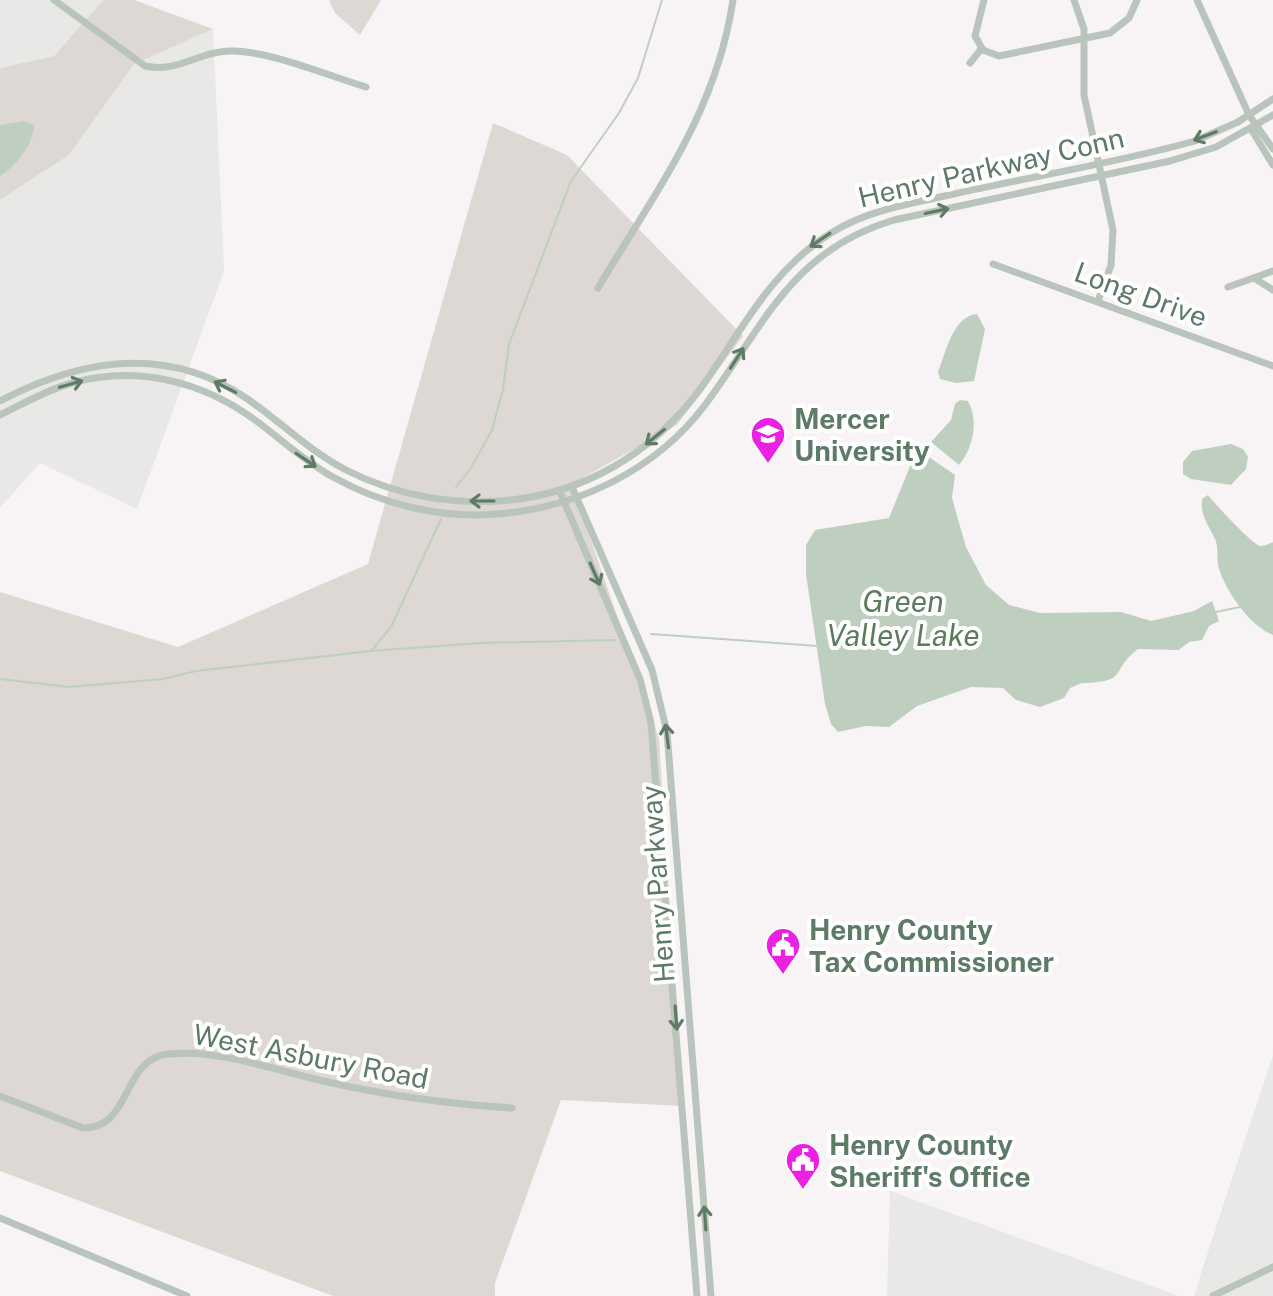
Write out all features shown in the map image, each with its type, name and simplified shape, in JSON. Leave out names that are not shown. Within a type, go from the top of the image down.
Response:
[{"type":"street","points":[[54,0],[140,62],[156,69],[174,67],[212,52],[236,51],[366,87]]},
{"type":"street","points":[[598,288],[678,160],[720,67],[733,0]]},
{"type":"street","points":[[984,0],[974,31],[982,48],[1001,56],[1084,39],[1121,26],[1137,0]]},
{"type":"street","points":[[1074,0],[1084,39],[1083,89],[1114,239],[1111,265],[1098,301]]},
{"type":"street","points":[[1197,0],[1273,165]]},
{"type":"street","points":[[970,63],[982,48]]},
{"type":"street","name":"Henry Parkway Conn","points":[[0,401],[75,369],[119,363],[156,365],[193,373],[235,392],[325,458],[385,486],[456,501],[503,501],[572,487],[608,472],[677,418],[775,278],[801,254],[835,230],[890,208],[1195,141],[1249,115],[1273,99]]},
{"type":"street","name":"Henry Parkway Conn","points":[[0,415],[70,383],[99,377],[149,377],[185,384],[216,396],[321,470],[392,502],[469,515],[515,512],[563,503],[630,472],[685,428],[784,289],[835,245],[860,231],[894,220],[1194,155],[1255,128],[1273,115]]},
{"type":"street","points":[[1255,128],[1273,149]]},
{"type":"street","name":"Long Drive","points":[[993,264],[1273,366]]},
{"type":"street","points":[[1228,287],[1273,271]]},
{"type":"street","points":[[1254,278],[1273,290]]},
{"type":"street","name":"Henry Parkway","points":[[572,487],[652,670],[667,732],[711,1296]]},
{"type":"street","name":"Henry Parkway","points":[[559,490],[640,679],[651,723],[697,1296]]},
{"type":"street","name":"West Asbury Road","points":[[0,1096],[83,1128],[94,1128],[114,1115],[142,1065],[153,1057],[172,1053],[241,1060],[410,1099],[512,1108]]},
{"type":"street","points":[[0,1218],[187,1296]]},
{"type":"street","points":[[1213,1296],[1273,1267]]},
{"type":"shaded area","points":[[0,0],[103,0],[54,56],[0,68]]},
{"type":"shaded area","points":[[103,0],[134,0],[213,29],[134,64],[69,155],[0,200],[0,68],[54,56]]},
{"type":"shaded area","points":[[329,0],[381,0],[360,35],[335,13]]},
{"type":"shaded area","points":[[213,29],[224,271],[137,509],[40,463],[0,508],[0,200],[69,155],[133,64]]},
{"type":"shaded area","points":[[493,123],[567,155],[743,336],[677,425],[572,484],[659,739],[683,1106],[561,1100],[495,1283],[495,1296],[333,1296],[0,1171],[0,592],[178,647],[368,564]]},
{"type":"shaded area","points":[[1273,1055],[1273,1296],[1194,1296],[1203,1267]]},
{"type":"shaded area","points":[[890,1191],[1179,1296],[887,1296]]},
{"type":"water","points":[[24,121],[34,125],[31,140],[12,167],[0,176],[0,125]]},
{"type":"water","points":[[977,314],[985,329],[974,381],[956,383],[940,379],[938,372],[956,328],[969,316]]},
{"type":"water","points":[[960,400],[968,401],[974,426],[971,443],[959,465],[931,442],[951,420],[955,404]]},
{"type":"water","points":[[1231,444],[1243,449],[1248,457],[1246,469],[1231,485],[1191,479],[1183,474],[1183,462],[1192,451]]},
{"type":"water","name":"Green Valley Lake","points":[[920,451],[955,475],[952,498],[966,547],[986,585],[1009,605],[1040,613],[1121,612],[1151,621],[1194,611],[1212,601],[1219,621],[1209,626],[1202,640],[1189,642],[1179,650],[1138,649],[1113,678],[1082,683],[1070,688],[1064,698],[1040,707],[1016,700],[1003,688],[971,687],[917,706],[889,727],[866,726],[838,732],[831,724],[825,704],[806,574],[806,545],[815,530],[889,518],[915,454]]},
{"type":"water","points":[[1208,495],[1256,544],[1262,546],[1273,542],[1273,635],[1248,616],[1223,578],[1218,565],[1216,542],[1202,510],[1202,499]]},
{"type":"waterway","points":[[456,487],[471,468],[492,430],[503,389],[509,344],[571,181],[619,113],[638,78],[662,0]]},
{"type":"waterway","points":[[372,650],[391,627],[441,519]]},
{"type":"waterway","points":[[1216,612],[1240,607]]},
{"type":"waterway","points":[[651,634],[818,646]]},
{"type":"waterway","points":[[0,679],[69,687],[163,679],[196,671],[371,651],[480,643],[615,640]]},
{"type":"place","name":"Mercer University","points":[[768,465]]},
{"type":"place","name":"Henry County Tax Commissioner","points":[[783,976]]},
{"type":"place","name":"Henry County Sheriff's Office","points":[[803,1191]]}]
